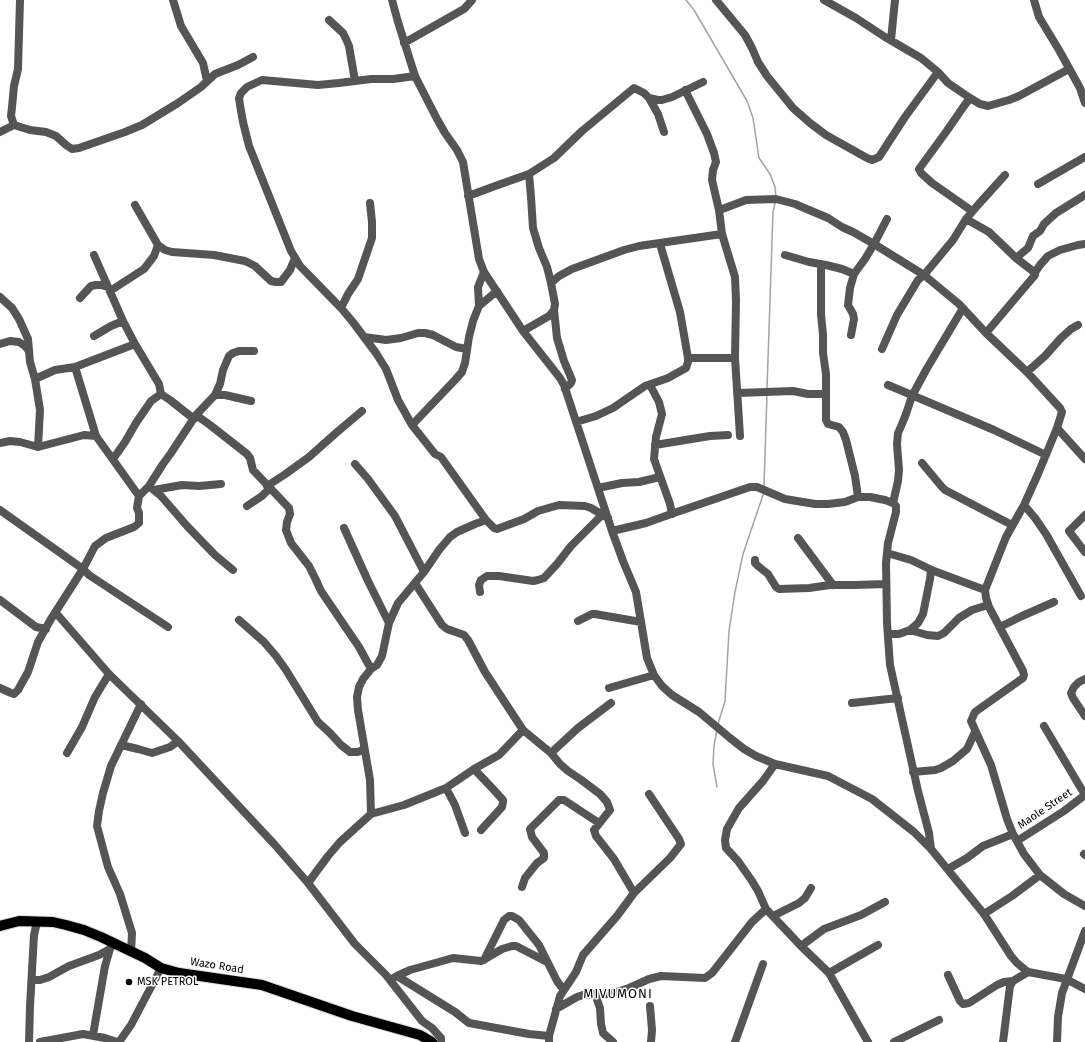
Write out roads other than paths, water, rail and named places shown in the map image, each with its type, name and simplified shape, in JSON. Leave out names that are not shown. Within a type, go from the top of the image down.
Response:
[{"type":"main road","name":"Wazo Road","points":[[0,926],[19,921],[53,922],[66,925],[84,930],[111,946],[145,958],[161,968],[179,973],[262,985],[352,1016],[420,1035],[432,1042]]},
{"type":"street","points":[[14,125],[11,116],[14,86],[18,69],[20,0]]},
{"type":"street","points":[[174,0],[181,26],[203,63],[208,81]]},
{"type":"street","points":[[392,0],[404,43],[416,76],[437,119],[463,162],[479,259],[484,272],[522,331],[560,378],[565,389],[598,488],[605,517],[636,592],[647,658],[654,676],[672,695],[699,712],[730,738],[756,756],[775,764],[828,776],[872,799],[914,832],[932,849],[984,914],[1017,963],[1028,972],[1066,979],[1085,989]]},
{"type":"street","points":[[404,43],[464,9],[472,0]]},
{"type":"street","points":[[716,0],[745,35],[762,70],[793,108],[810,124],[826,135],[872,160],[879,157],[905,117],[938,72]]},
{"type":"street","points":[[824,0],[921,58],[938,72],[948,83],[980,104],[988,106],[1009,100],[1069,69]]},
{"type":"street","points":[[891,40],[894,0]]},
{"type":"street","points":[[1034,0],[1039,17],[1069,69],[1082,87],[1085,103]]},
{"type":"street","points":[[329,20],[343,33],[349,46],[355,81]]},
{"type":"street","points":[[0,132],[14,125],[30,130],[46,132],[56,136],[66,146],[72,149],[79,148],[142,125],[201,87],[215,74],[238,65],[253,56]]},
{"type":"street","points":[[416,76],[392,79],[371,78],[318,85],[262,80],[247,87],[241,93],[239,98],[249,146],[276,211],[283,233],[300,266],[341,308],[376,353],[386,369],[398,400],[412,425],[435,454],[441,457],[486,520],[494,528],[497,529],[524,519],[538,511],[559,505],[585,506],[605,517]]},
{"type":"street","points":[[649,98],[664,100],[703,82]]},
{"type":"street","points":[[468,196],[529,174],[554,158],[582,131],[634,88],[644,93],[649,98],[658,114],[664,132]]},
{"type":"street","points":[[685,90],[707,134],[714,152],[716,162],[712,180],[719,210],[722,234],[735,277],[735,358],[740,436]]},
{"type":"street","points":[[970,98],[918,169],[920,173],[932,183],[972,211]]},
{"type":"street","points":[[1038,184],[1085,157]]},
{"type":"street","points":[[529,174],[533,228],[547,267],[551,284],[555,304],[554,310],[557,338],[572,380],[565,389]]},
{"type":"street","points":[[882,349],[897,315],[918,280],[924,275],[953,240],[972,211],[1005,175]]},
{"type":"street","points":[[1016,258],[1028,248],[1033,236],[1040,231],[1044,224],[1056,213],[1085,195]]},
{"type":"street","points":[[719,210],[746,200],[776,199],[795,204],[817,213],[874,244],[924,275],[963,308],[986,333],[1027,372],[1060,408],[1062,412],[1046,455],[1024,505],[1006,537],[985,590],[988,605],[1024,675],[1023,678],[975,712],[971,721],[991,765],[1007,818],[1015,838],[1024,854],[1040,875],[1064,894],[1085,906]]},
{"type":"street","points":[[341,308],[358,279],[372,238],[370,203]]},
{"type":"street","points":[[135,204],[158,245],[165,250],[172,252],[214,255],[245,261],[255,266],[271,281],[276,282],[282,282],[290,270],[295,258]]},
{"type":"street","points":[[851,335],[854,319],[848,305],[850,288],[854,274],[874,244],[887,219]]},
{"type":"street","points":[[966,219],[989,232],[1016,258],[1034,272]]},
{"type":"street","points":[[551,284],[554,280],[572,269],[624,250],[639,246],[722,234]]},
{"type":"street","points":[[576,422],[596,416],[612,408],[645,386],[668,378],[686,368],[688,358],[680,312],[660,244]]},
{"type":"street","points":[[986,333],[1035,275],[1034,272],[1048,256],[1078,244],[1085,244]]},
{"type":"street","points":[[109,289],[144,270],[154,256],[158,245]]},
{"type":"street","points":[[94,255],[135,344],[159,384],[161,394],[195,417],[210,425],[247,454],[250,458],[253,470],[289,508],[290,514],[286,530],[291,543],[309,566],[320,591],[359,647],[371,669]]},
{"type":"street","points":[[785,255],[842,269],[854,274]]},
{"type":"street","points":[[822,264],[821,314],[823,335],[822,353],[826,374],[826,420],[828,424],[839,427],[843,432],[855,476],[858,497]]},
{"type":"street","points":[[412,425],[462,372],[473,321],[479,306],[478,287],[484,272]]},
{"type":"street","points":[[80,298],[91,286],[101,285],[109,289]]},
{"type":"street","points":[[479,306],[497,291]]},
{"type":"street","points":[[0,297],[12,308],[28,339],[30,362],[35,379],[40,410],[38,447]]},
{"type":"street","points":[[893,503],[899,470],[897,444],[898,433],[912,396],[963,308]]},
{"type":"street","points":[[522,331],[549,316],[554,310]]},
{"type":"street","points":[[94,336],[111,326],[124,321]]},
{"type":"street","points":[[1027,372],[1045,356],[1061,338],[1078,325]]},
{"type":"street","points":[[364,337],[386,340],[402,338],[418,333],[425,333],[434,335],[456,347],[467,348]]},
{"type":"street","points":[[0,344],[10,341],[19,342],[29,351]]},
{"type":"street","points":[[35,379],[55,370],[75,367],[135,344]]},
{"type":"street","points":[[152,488],[163,464],[195,417],[215,395],[229,356],[239,351],[254,351]]},
{"type":"street","points":[[688,358],[735,358]]},
{"type":"street","points":[[0,688],[14,694],[18,690],[28,672],[38,642],[83,569],[95,546],[106,538],[134,527],[139,523],[139,513],[137,508],[139,496],[96,436],[75,367]]},
{"type":"street","points":[[650,385],[659,402],[662,414],[657,431],[654,459],[670,504],[672,514]]},
{"type":"street","points":[[888,385],[994,430],[1046,455]]},
{"type":"street","points":[[738,392],[793,391],[808,394],[826,394]]},
{"type":"street","points":[[113,459],[151,401],[161,394]]},
{"type":"street","points":[[215,395],[225,395],[251,401]]},
{"type":"street","points":[[247,506],[262,496],[269,487],[309,457],[362,411]]},
{"type":"street","points":[[1057,428],[1085,459]]},
{"type":"street","points":[[0,443],[10,441],[20,442],[38,447],[84,435],[96,436]]},
{"type":"street","points":[[655,445],[710,436],[728,436]]},
{"type":"street","points":[[355,464],[368,479],[394,516],[424,572]]},
{"type":"street","points":[[922,464],[945,490],[1012,525]]},
{"type":"street","points":[[598,488],[622,483],[639,482],[660,477]]},
{"type":"street","points":[[139,496],[152,488],[182,485],[199,486],[221,484]]},
{"type":"street","points":[[612,531],[646,523],[750,487],[757,487],[785,499],[815,504],[844,502],[858,497],[870,497],[893,503],[896,506],[896,512],[887,552],[886,584],[890,665],[913,772],[932,849]]},
{"type":"street","points":[[152,488],[199,539],[233,570]]},
{"type":"street","points":[[1024,505],[1046,534],[1081,596]]},
{"type":"street","points":[[0,510],[83,569],[89,575],[168,627]]},
{"type":"street","points":[[1085,515],[1070,532],[1085,552]]},
{"type":"street","points":[[480,592],[479,585],[481,580],[487,576],[499,576],[533,581],[544,578],[571,546],[605,517]]},
{"type":"street","points":[[371,814],[370,780],[358,710],[357,696],[359,687],[382,656],[389,622],[398,603],[424,572],[450,537],[465,528],[486,520]]},
{"type":"street","points":[[344,528],[368,581],[389,622]]},
{"type":"street","points":[[798,538],[833,585]]},
{"type":"street","points":[[887,552],[911,560],[931,570],[985,590]]},
{"type":"street","points":[[755,560],[755,563],[768,574],[774,585],[779,589],[809,588],[833,585],[886,584]]},
{"type":"street","points":[[888,634],[899,634],[910,630],[918,623],[923,614],[931,570]]},
{"type":"street","points":[[415,583],[442,625],[447,629],[464,635],[468,640],[485,672],[522,730],[551,753],[568,771],[600,794],[607,802],[610,810],[594,830],[596,836],[614,859],[634,893]]},
{"type":"street","points":[[0,600],[36,626],[46,629]]},
{"type":"street","points":[[1000,627],[1054,602]]},
{"type":"street","points":[[910,630],[927,635],[938,636],[944,633],[960,618],[972,610],[988,605]]},
{"type":"street","points":[[56,613],[109,674],[178,740],[275,845],[308,883],[355,944],[386,975],[455,1012],[469,1024],[529,1034],[549,1039],[560,996],[576,972],[583,955],[617,916],[634,893],[670,858],[681,844],[649,794]]},
{"type":"street","points":[[578,621],[595,614],[642,622]]},
{"type":"street","points":[[239,620],[264,642],[276,656],[318,722],[330,732],[340,745],[350,752],[358,752],[364,749]]},
{"type":"street","points":[[67,753],[82,727],[95,697],[109,674]]},
{"type":"street","points":[[609,688],[654,676]]},
{"type":"street","points":[[1085,678],[1078,682],[1072,693],[1073,698],[1085,716]]},
{"type":"street","points":[[852,702],[898,698]]},
{"type":"street","points":[[551,753],[573,733],[611,703]]},
{"type":"street","points":[[131,952],[132,933],[120,894],[108,867],[97,826],[99,810],[111,766],[140,704]]},
{"type":"street","points":[[1044,726],[1085,795]]},
{"type":"street","points":[[308,883],[340,842],[371,814],[404,805],[446,788],[474,769],[499,755],[522,730]]},
{"type":"street","points":[[913,772],[935,770],[953,761],[967,749],[976,732]]},
{"type":"street","points":[[121,745],[138,748],[152,753],[170,747],[178,740]]},
{"type":"street","points":[[775,764],[763,781],[739,808],[727,829],[724,840],[726,848],[738,861],[752,881],[766,909],[829,973],[868,1042]]},
{"type":"street","points":[[474,769],[503,800],[502,807],[481,830]]},
{"type":"street","points":[[446,788],[455,806],[465,834]]},
{"type":"street","name":"Maole Street","points":[[948,869],[967,858],[983,846],[1015,838],[1064,811],[1085,795]]},
{"type":"street","points":[[522,887],[525,878],[544,858],[544,853],[532,837],[530,829],[559,800],[564,800],[599,823]]},
{"type":"street","points":[[984,914],[1012,896],[1040,875]]},
{"type":"street","points":[[773,916],[799,903],[805,898],[810,888]]},
{"type":"street","points":[[801,946],[824,929],[860,915],[885,902]]},
{"type":"street","points":[[556,1009],[583,995],[610,994],[661,976],[706,978],[712,973],[752,922],[766,909]]},
{"type":"street","points":[[485,959],[504,920],[509,916],[512,916],[519,920],[535,940],[557,981],[564,989]]},
{"type":"street","points":[[29,1042],[34,935],[37,922]]},
{"type":"street","points":[[1057,1042],[1058,1017],[1062,993],[1085,930]]},
{"type":"street","points":[[829,973],[878,945]]},
{"type":"street","points":[[32,980],[40,980],[49,977],[69,966],[99,955],[111,946]]},
{"type":"street","points":[[93,1035],[105,966],[111,946]]},
{"type":"street","points":[[394,978],[424,966],[453,958],[481,961],[502,949],[512,946],[516,946],[547,962]]},
{"type":"street","points":[[735,1042],[763,964]]},
{"type":"street","points":[[40,1042],[83,1034],[93,1035],[104,1040],[118,1042],[131,1024],[161,968]]},
{"type":"street","points":[[948,975],[960,1001],[963,1004],[969,1003],[998,985],[1004,982],[1013,981],[1028,972]]},
{"type":"street","points":[[394,978],[422,1021],[432,1028],[440,1038],[441,1042]]},
{"type":"street","points":[[1003,1042],[1010,986],[1013,981]]},
{"type":"street","points":[[595,994],[600,1008],[603,1032],[613,1042]]},
{"type":"street","points":[[650,1006],[652,1030],[651,1042]]},
{"type":"street","points":[[894,1042],[939,1020]]},
{"type":"waterway","points":[[686,0],[694,10],[747,101],[753,118],[759,158],[770,174],[775,187],[776,197]]},
{"type":"waterway","points":[[767,388],[773,212],[775,203]]},
{"type":"waterway","points":[[764,486],[767,394]]},
{"type":"waterway","points":[[718,724],[725,701],[729,631],[735,592],[743,554],[764,492]]},
{"type":"waterway","points":[[717,730],[713,764],[717,787]]},
{"type":"place","name":"MSK PETROL","points":[[129,982]]},
{"type":"district","name":"MIVUMONI","points":[[618,994]]}]
